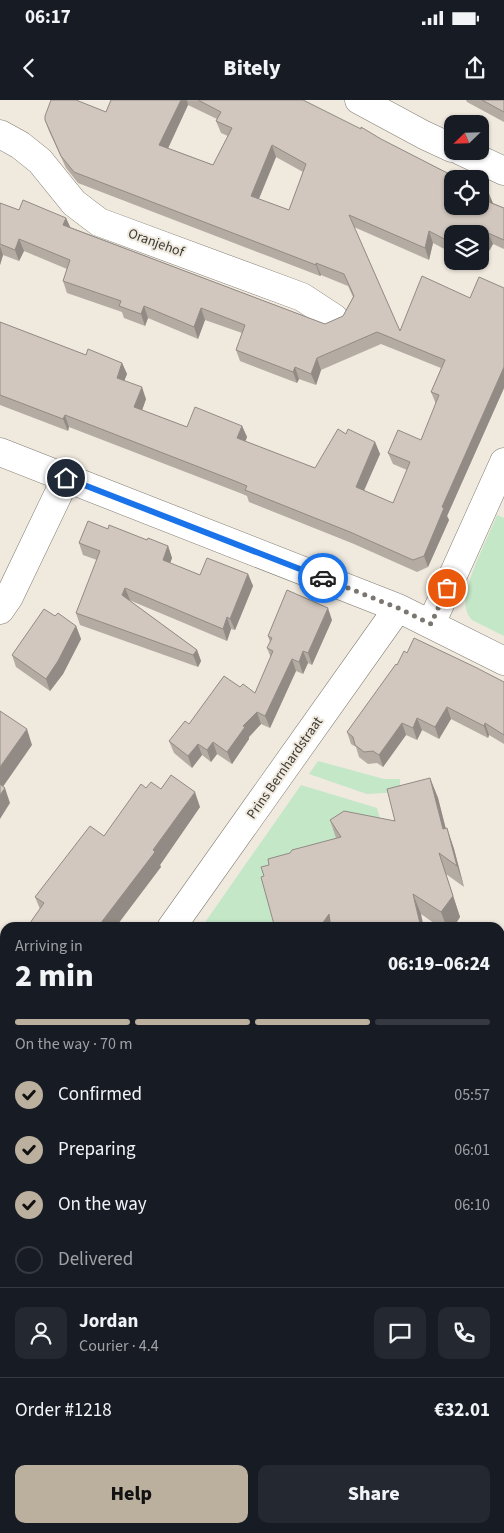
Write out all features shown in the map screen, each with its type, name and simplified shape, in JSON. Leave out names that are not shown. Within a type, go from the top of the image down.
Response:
[{"type":"street","points":[[359,100],[444,144]]},
{"type":"street","name":"Oranjehof","points":[[0,134],[20,145],[40,161],[74,202],[99,222],[302,297],[334,318]]},
{"type":"street","points":[[480,160],[504,171]]},
{"type":"street","points":[[0,452],[398,608],[504,661]]},
{"type":"street","points":[[431,624],[504,462]]},
{"type":"street","points":[[0,610],[9,597],[66,478]]},
{"type":"street","name":"Prins Bernhardstraat","points":[[175,922],[398,608]]},
{"type":"green space","points":[[497,515],[504,518],[504,636],[472,620],[468,615],[465,605],[465,598],[472,575]]},
{"type":"green space","points":[[318,761],[384,779],[400,779],[400,792],[367,794],[309,774]]},
{"type":"green space","points":[[301,785],[377,808],[389,850],[318,922],[205,922]]},
{"type":"building","points":[[51,100],[76,100],[106,112],[111,100],[181,100],[159,145],[213,165],[232,128],[216,121],[221,112],[198,100],[303,100],[361,129],[361,127],[444,171],[444,215],[489,215],[489,202],[504,208],[504,240],[489,233],[489,225],[444,225],[444,239],[429,231],[425,248],[349,215],[400,331],[422,276],[470,298],[479,277],[504,288],[504,367],[442,507],[444,508],[424,556],[413,560],[350,532],[245,490],[247,486],[235,481],[65,415],[63,419],[0,395],[0,322],[86,355],[88,349],[122,363],[117,378],[142,387],[134,407],[187,427],[195,407],[242,426],[237,438],[315,468],[338,429],[346,434],[348,429],[375,442],[356,487],[393,503],[410,462],[388,453],[398,430],[421,440],[439,395],[431,392],[445,360],[377,332],[317,358],[311,374],[295,367],[293,372],[236,350],[245,325],[201,308],[194,327],[144,306],[141,314],[119,306],[121,301],[63,281],[70,260],[19,239],[15,250],[0,244],[0,203],[19,210],[23,200],[66,218],[63,225],[325,324],[343,316],[354,296],[344,274],[74,172],[61,156],[45,120]],"holes":[[[272,145],[306,164],[289,210],[251,196]]]},
{"type":"building","points":[[482,100],[504,100],[504,112]]},
{"type":"building","points":[[88,521],[108,529],[109,525],[168,546],[163,560],[200,575],[207,558],[248,574],[230,619],[227,617],[223,629],[125,588],[122,595],[197,650],[193,655],[76,613],[100,551],[79,543]]},
{"type":"building","points":[[287,590],[328,608],[308,653],[303,651],[299,662],[292,659],[265,716],[257,712],[243,726],[245,727],[227,752],[213,742],[207,750],[198,744],[188,756],[169,741],[185,721],[189,724],[224,676],[240,687],[243,684],[255,693],[273,651],[267,648],[272,638],[268,636]]},
{"type":"building","points":[[44,609],[55,616],[58,613],[76,626],[58,661],[46,679],[12,655]]},
{"type":"building","points":[[414,638],[504,682],[504,735],[485,723],[484,726],[447,707],[435,727],[417,718],[413,728],[402,723],[379,755],[373,751],[364,752],[355,745],[353,737],[347,732],[397,665],[404,651],[407,653]]},
{"type":"building","points":[[0,711],[27,729],[0,767]]},
{"type":"building","points":[[171,775],[195,792],[153,850],[155,852],[102,922],[31,922],[44,903],[35,897],[90,826],[104,836],[141,784],[146,788],[151,782],[161,789]]},
{"type":"building","points":[[430,778],[443,829],[447,828],[457,866],[439,853],[453,896],[441,912],[413,894],[420,922],[330,922],[329,914],[323,922],[273,922],[261,877],[264,876],[261,867],[269,865],[268,859],[290,853],[292,850],[341,837],[330,820],[344,811],[395,821],[387,789]]},
{"type":"building","points":[[0,784],[5,788],[0,795]]},
{"type":"way so far","points":[[323,578],[398,608],[431,624],[447,588]]},
{"type":"route","points":[[66,478],[323,578]]}]
